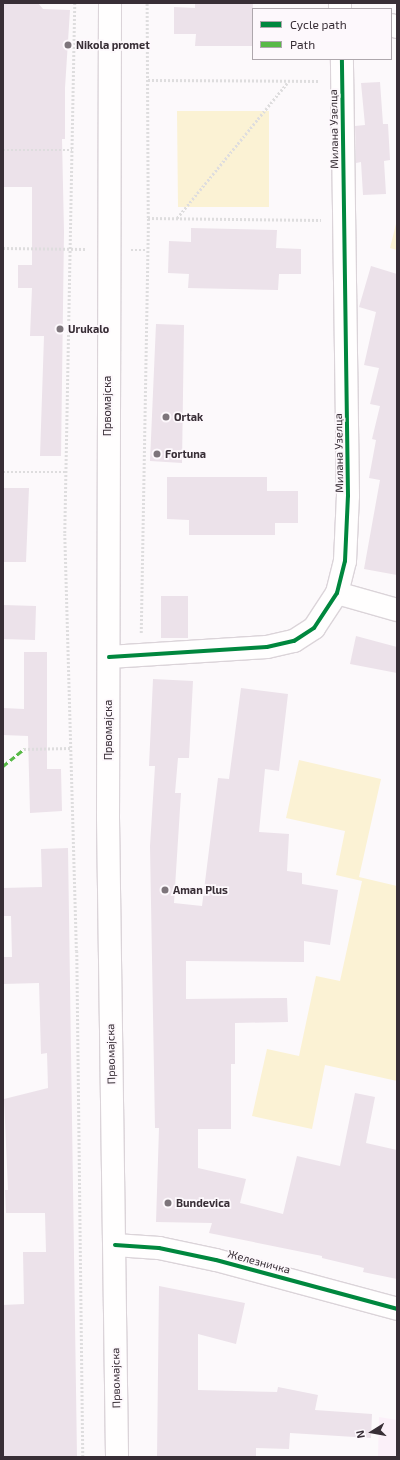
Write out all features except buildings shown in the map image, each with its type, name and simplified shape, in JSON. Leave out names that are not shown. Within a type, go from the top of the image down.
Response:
[{"type":"main road","name":"Првомајска","points":[[110,3],[108,250],[108,818],[117,1457]]},
{"type":"main road","name":"Милана Узелца","points":[[109,657],[267,647],[294,641],[314,628],[337,593],[345,561],[348,496],[342,60]]},
{"type":"main road","points":[[337,593],[397,610]]},
{"type":"main road","name":"Железничка","points":[[115,1246],[159,1248],[216,1260],[397,1309]]},
{"type":"path","points":[[75,3],[69,249],[66,607],[72,748],[77,944],[83,1457]]},
{"type":"path","points":[[141,655],[148,218],[148,80],[146,3]]},
{"type":"path","points":[[148,80],[288,82],[343,81]]},
{"type":"path","points":[[177,219],[288,82]]},
{"type":"path","points":[[3,150],[72,150]]},
{"type":"path","points":[[148,218],[345,220]]},
{"type":"path","points":[[3,248],[147,250]]},
{"type":"path","points":[[3,472],[66,472]]},
{"type":"path","points":[[24,749],[72,748]]},
{"type":"shaded area","points":[[177,111],[269,111],[269,207],[178,207]]},
{"type":"shaded area","points":[[397,220],[397,250],[390,248]]},
{"type":"shaded area","points":[[299,760],[381,779],[359,877],[397,886],[397,1081],[325,1065],[312,1129],[252,1116],[267,1049],[299,1056],[316,976],[340,981],[362,881],[336,875],[345,831],[286,818]]},
{"type":"shaded area","points":[[379,1417],[397,1420],[397,1457],[378,1457]]},
{"type":"marked path","points":[[3,766],[24,749]]},
{"type":"cycle path","points":[[109,657],[267,647],[294,641],[314,628],[337,593],[345,561],[348,496],[342,60]]},
{"type":"cycle path","points":[[115,1245],[159,1248],[216,1260],[397,1309]]},
{"type":"place","name":"Nikola promet","points":[[68,45]]},
{"type":"place","name":"Urukalo","points":[[60,329]]},
{"type":"place","name":"Ortak","points":[[166,417]]},
{"type":"place","name":"Fortuna","points":[[157,454]]},
{"type":"place","name":"Aman Plus","points":[[165,890]]},
{"type":"place","name":"Bundevica","points":[[168,1203]]}]
